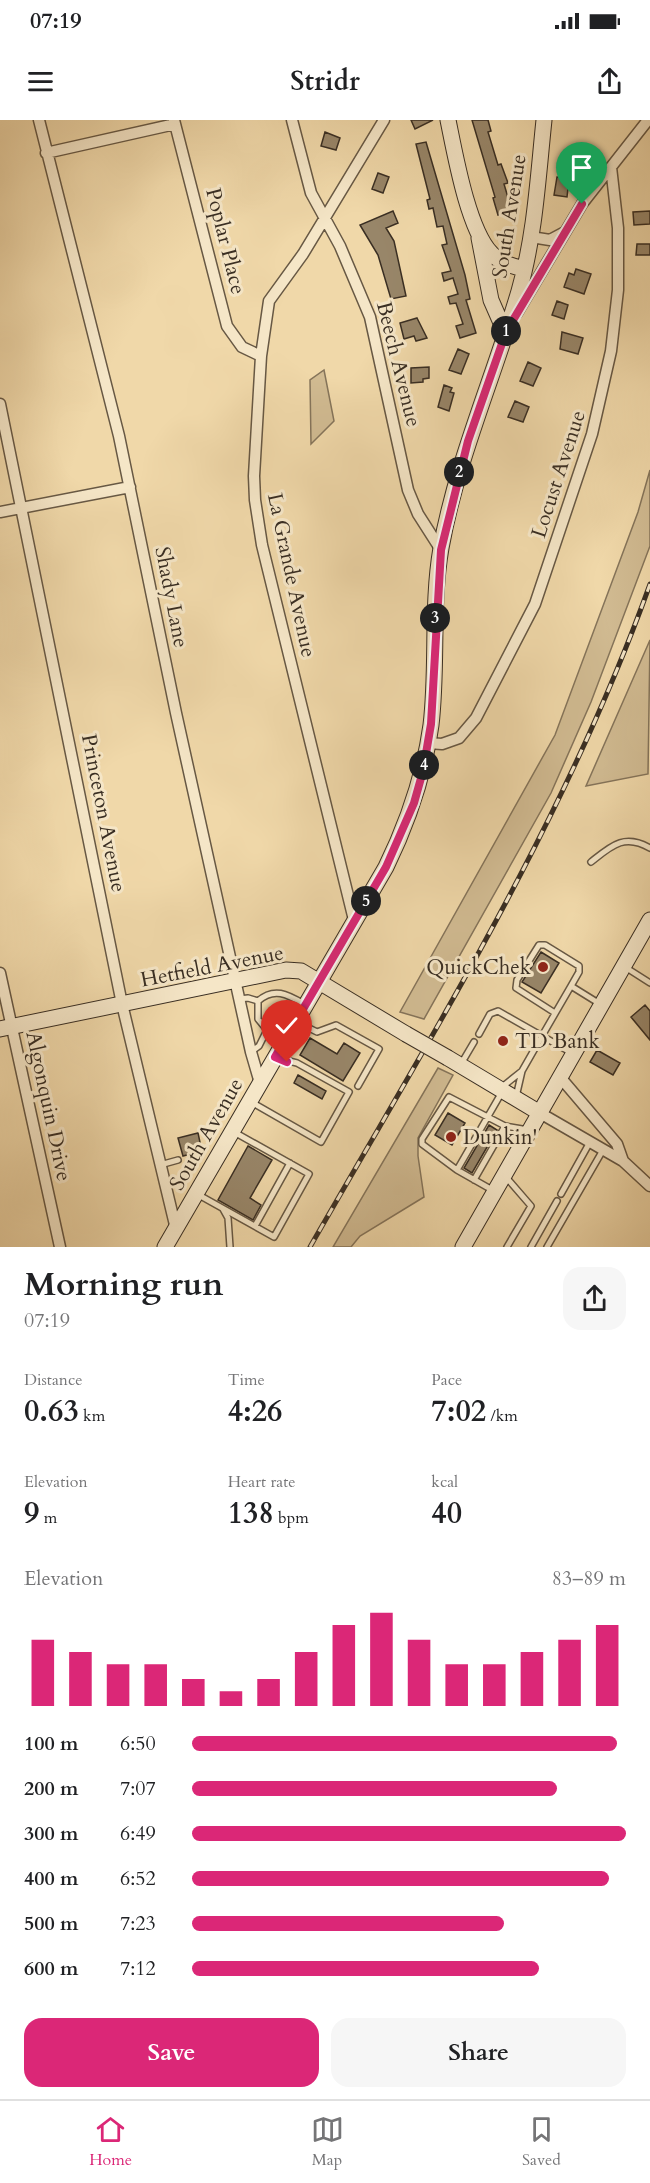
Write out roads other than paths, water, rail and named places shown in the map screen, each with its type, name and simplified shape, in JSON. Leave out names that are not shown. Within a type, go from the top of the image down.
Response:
[{"type":"main road","points":[[448,120],[458,165],[479,235],[491,300],[506,332]]},
{"type":"main road","name":"South Avenue","points":[[165,1247],[319,984],[399,840],[414,803],[428,743],[441,550],[468,441],[506,332],[524,269],[531,237],[544,120]]},
{"type":"main road","points":[[479,235],[492,254],[500,261],[524,269]]},
{"type":"main road","points":[[463,1247],[650,920]]},
{"type":"main road","name":"Hetfield Avenue","points":[[6,1028],[286,970],[300,971],[540,1113]]},
{"type":"street","name":"Shady Lane","points":[[39,120],[119,436],[176,713],[251,1052],[260,1083]]},
{"type":"street","name":"Beech Avenue","points":[[292,120],[311,194],[340,246],[370,317],[381,354],[408,490],[418,514],[441,550]]},
{"type":"street","name":"La Grande Avenue","points":[[354,920],[258,522],[254,476],[261,356],[269,301],[303,254],[384,120]]},
{"type":"street","points":[[506,332],[582,204],[648,120]]},
{"type":"street","points":[[46,153],[175,122]]},
{"type":"street","name":"Poplar Place","points":[[175,122],[227,326],[242,347],[261,356]]},
{"type":"street","name":"Locust Avenue","points":[[428,743],[442,744],[459,738],[476,718],[536,604],[589,445],[611,351],[618,290],[618,228],[611,167]]},
{"type":"street","points":[[531,237],[550,240],[565,232]]},
{"type":"street","name":"Princeton Avenue","points":[[0,404],[122,1004],[176,1229]]},
{"type":"street","points":[[0,512],[130,486]]},
{"type":"street","name":"Algonquin Drive","points":[[0,973],[6,1028],[60,1247]]},
{"type":"street","points":[[560,1077],[617,1144],[623,1161]]},
{"type":"street","points":[[540,1113],[623,1161],[650,1186]]},
{"type":"lane","points":[[591,862],[615,843],[630,841],[650,848]]},
{"type":"lane","points":[[457,1170],[488,1116],[522,1071],[579,972],[579,966],[545,945],[539,945],[516,980],[516,988],[555,1013]]},
{"type":"lane","points":[[623,966],[650,983]]},
{"type":"lane","points":[[571,986],[601,1004]]},
{"type":"lane","points":[[258,1001],[266,995],[277,992],[306,1005]]},
{"type":"lane","points":[[239,999],[248,998],[258,1001]]},
{"type":"lane","points":[[258,1001],[258,1019],[267,1030],[285,1041]]},
{"type":"lane","points":[[479,1034],[490,1014],[498,1011],[573,1054]]},
{"type":"lane","points":[[296,1021],[317,1032],[336,1025],[379,1049],[358,1086]]},
{"type":"lane","points":[[251,1052],[259,1046],[267,1030]]},
{"type":"lane","points":[[454,1061],[474,1042]]},
{"type":"lane","points":[[249,1101],[321,1142],[349,1092],[297,1063],[275,1057]]},
{"type":"lane","points":[[506,1093],[522,1071]]},
{"type":"lane","points":[[495,1192],[457,1170],[422,1144],[433,1120],[449,1097],[506,1126],[530,1130]]},
{"type":"lane","points":[[474,1180],[506,1126]]},
{"type":"lane","points":[[196,1194],[274,1237],[309,1174],[232,1131]]},
{"type":"lane","points":[[561,1194],[590,1142]]},
{"type":"lane","points":[[547,1247],[603,1150]]},
{"type":"lane","points":[[160,1165],[178,1160]]},
{"type":"lane","points":[[255,1226],[290,1163]]},
{"type":"lane","points":[[504,1175],[531,1206],[507,1247]]},
{"type":"lane","points":[[531,1247],[557,1201]]},
{"type":"lane","points":[[222,1208],[228,1218],[230,1247]]},
{"type":"railway","points":[[310,1247],[450,1004],[538,840],[579,756],[650,584]]},
{"type":"place","name":"QuickChek","points":[[543,967]]},
{"type":"place","name":"TD Bank","points":[[503,1041]]},
{"type":"place","name":"Dunkin'","points":[[451,1137]]}]
